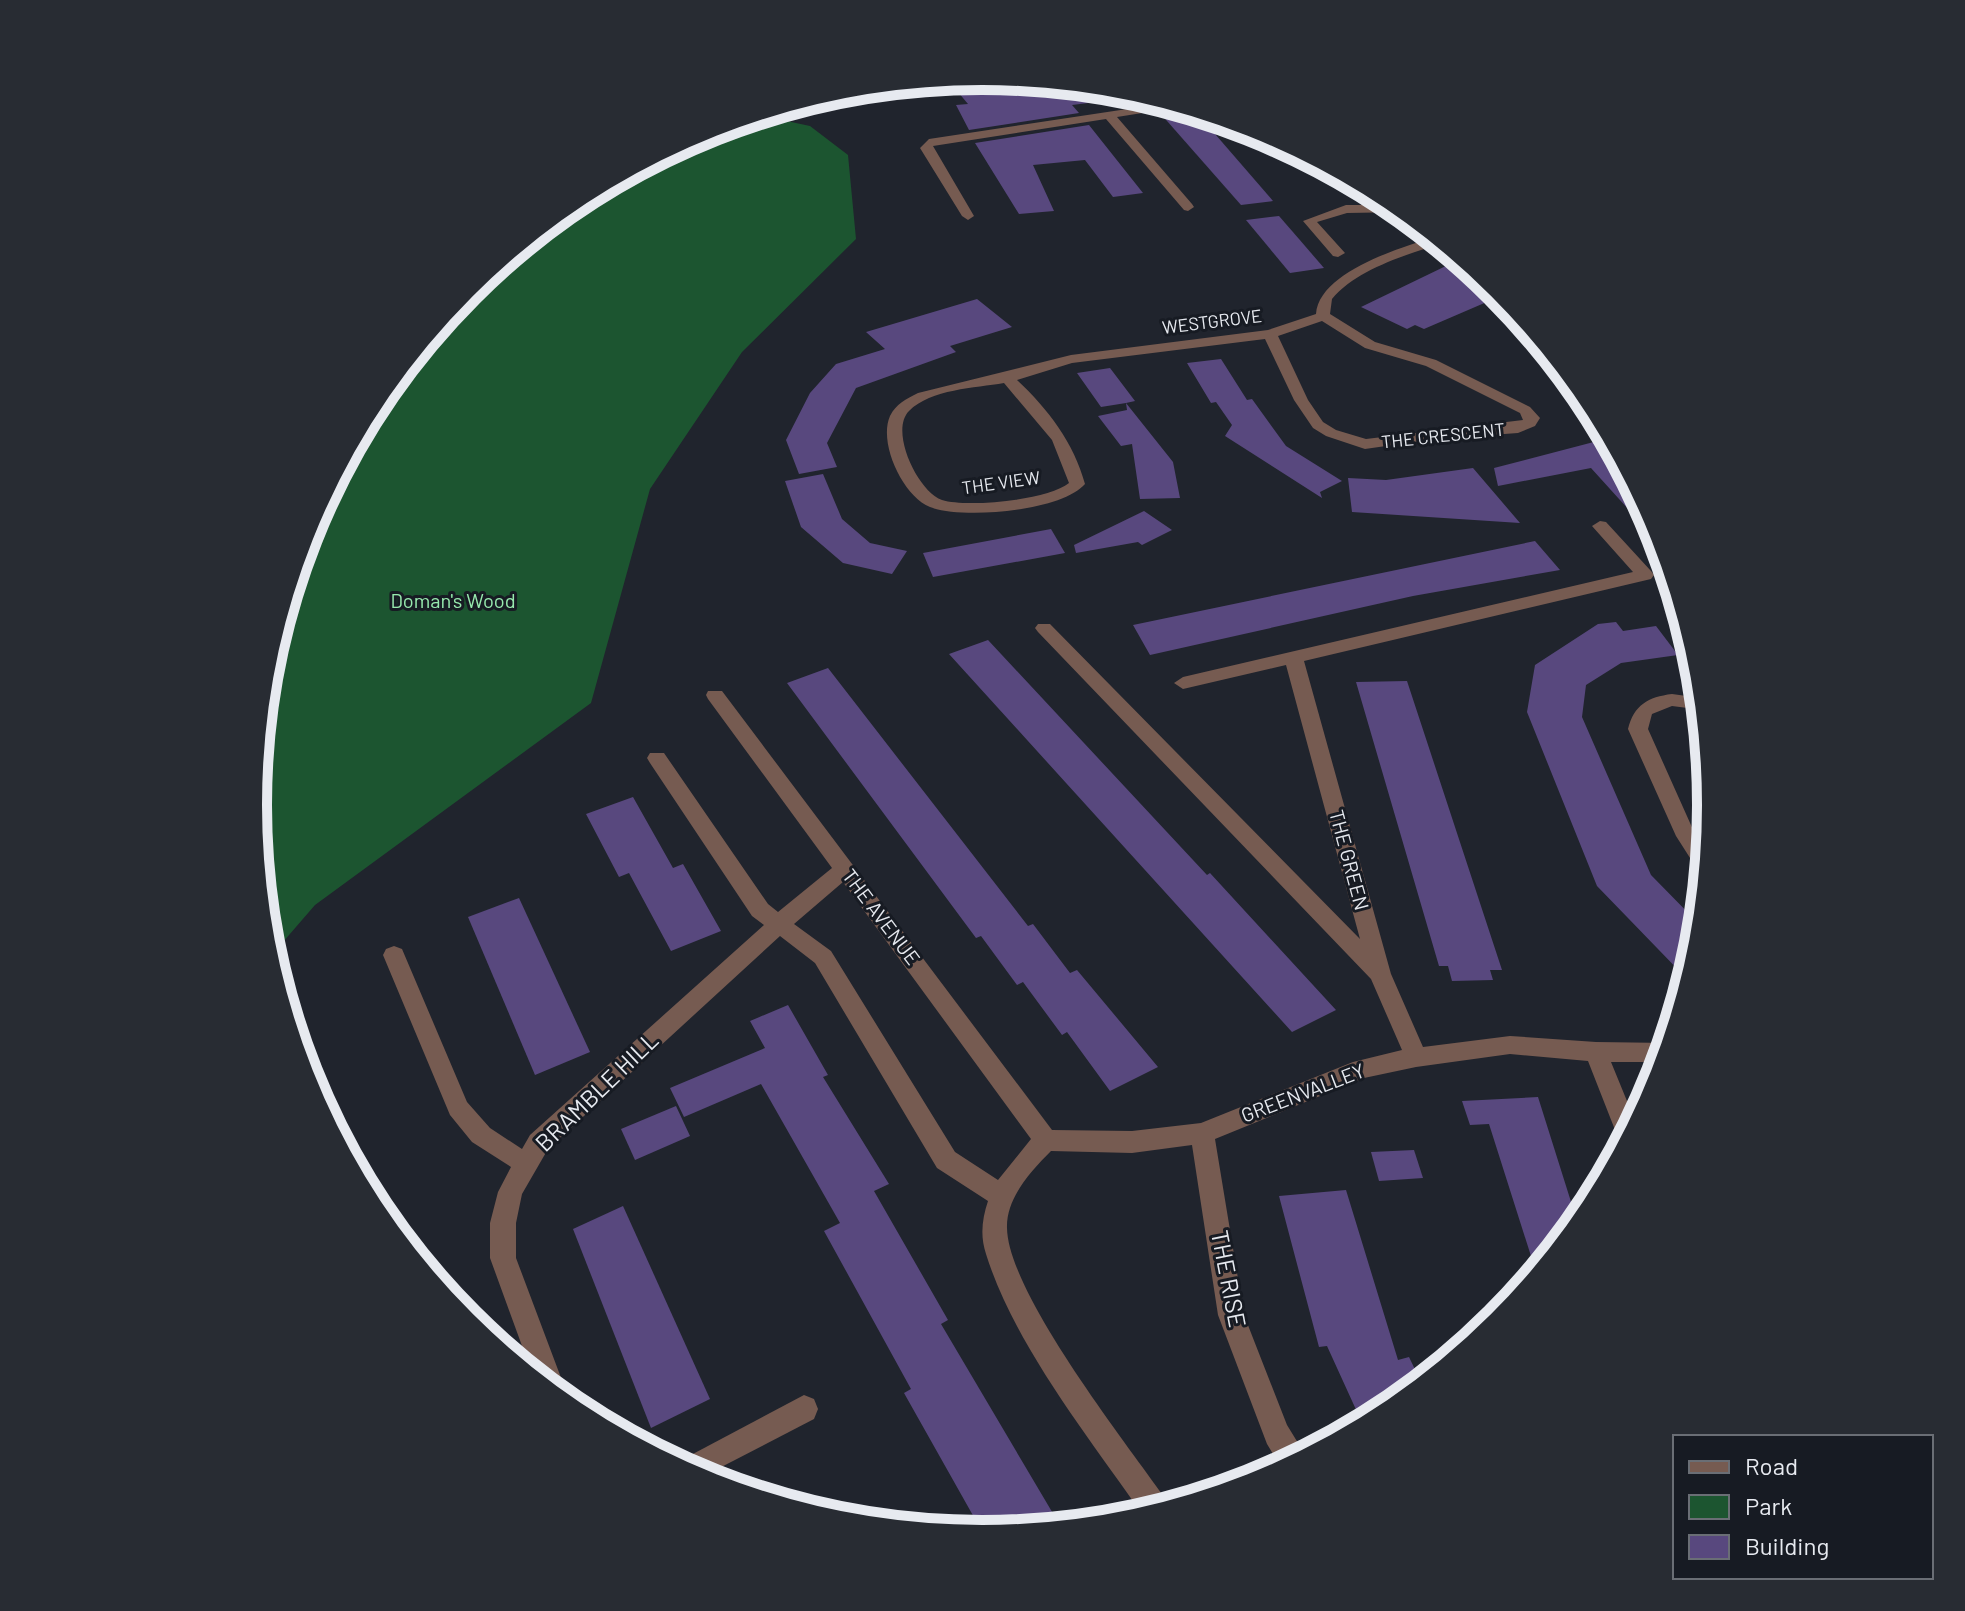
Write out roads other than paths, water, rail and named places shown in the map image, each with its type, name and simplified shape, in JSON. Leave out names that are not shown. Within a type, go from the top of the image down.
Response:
[{"type":"street","points":[[968,216],[926,148],[929,143],[1148,110]]},
{"type":"street","points":[[1110,116],[1188,207]]},
{"type":"street","points":[[1338,253],[1309,221],[1346,209],[1377,209]]},
{"type":"street","points":[[1323,316],[1325,298],[1338,284],[1426,245]]},
{"type":"street","name":"THE CRESCENT","points":[[1270,334],[1301,400],[1318,425],[1346,439],[1365,444],[1383,443],[1435,434],[1518,428],[1530,423],[1532,418],[1525,410],[1431,363],[1370,345],[1323,316]]},
{"type":"street","name":"WESTGROVE","points":[[1007,378],[1071,359],[1270,334],[1323,316]]},
{"type":"street","name":"THE VIEW","points":[[1007,378],[1024,394],[1073,463],[1077,484],[1062,495],[957,510],[933,503],[919,491],[893,441],[893,426],[901,410],[924,396],[1007,378]]},
{"type":"street","points":[[1183,683],[1645,575],[1600,526]]},
{"type":"street","points":[[1044,628],[1380,974]]},
{"type":"street","name":"THE GREEN","points":[[1294,659],[1380,974],[1416,1057]]},
{"type":"street","name":"THE AVENUE","points":[[715,695],[1046,1140]]},
{"type":"street","points":[[1690,703],[1665,700],[1647,707],[1639,716],[1638,729],[1686,836],[1696,852]]},
{"type":"street","points":[[657,758],[760,910],[823,957],[946,1160],[1003,1197]]},
{"type":"street","name":"BRAMBLE HILL","points":[[545,1371],[503,1258],[503,1223],[510,1192],[539,1142],[779,924],[845,869]]},
{"type":"street","points":[[394,955],[458,1108],[481,1135],[526,1164]]},
{"type":"street","name":"GREENVALLEY","points":[[1046,1140],[1132,1142],[1202,1133],[1361,1069],[1416,1057],[1510,1045],[1596,1052],[1654,1052]]},
{"type":"street","points":[[1596,1052],[1624,1122]]},
{"type":"street","name":"THE RISE","points":[[1202,1133],[1231,1315],[1277,1434],[1288,1452]]},
{"type":"street","points":[[1046,1140],[1010,1177],[993,1229],[1025,1315],[1150,1501]]},
{"type":"street","points":[[699,1463],[804,1409]]},
{"type":"park label","name":"Doman's Wood","points":[[453,601]]}]
